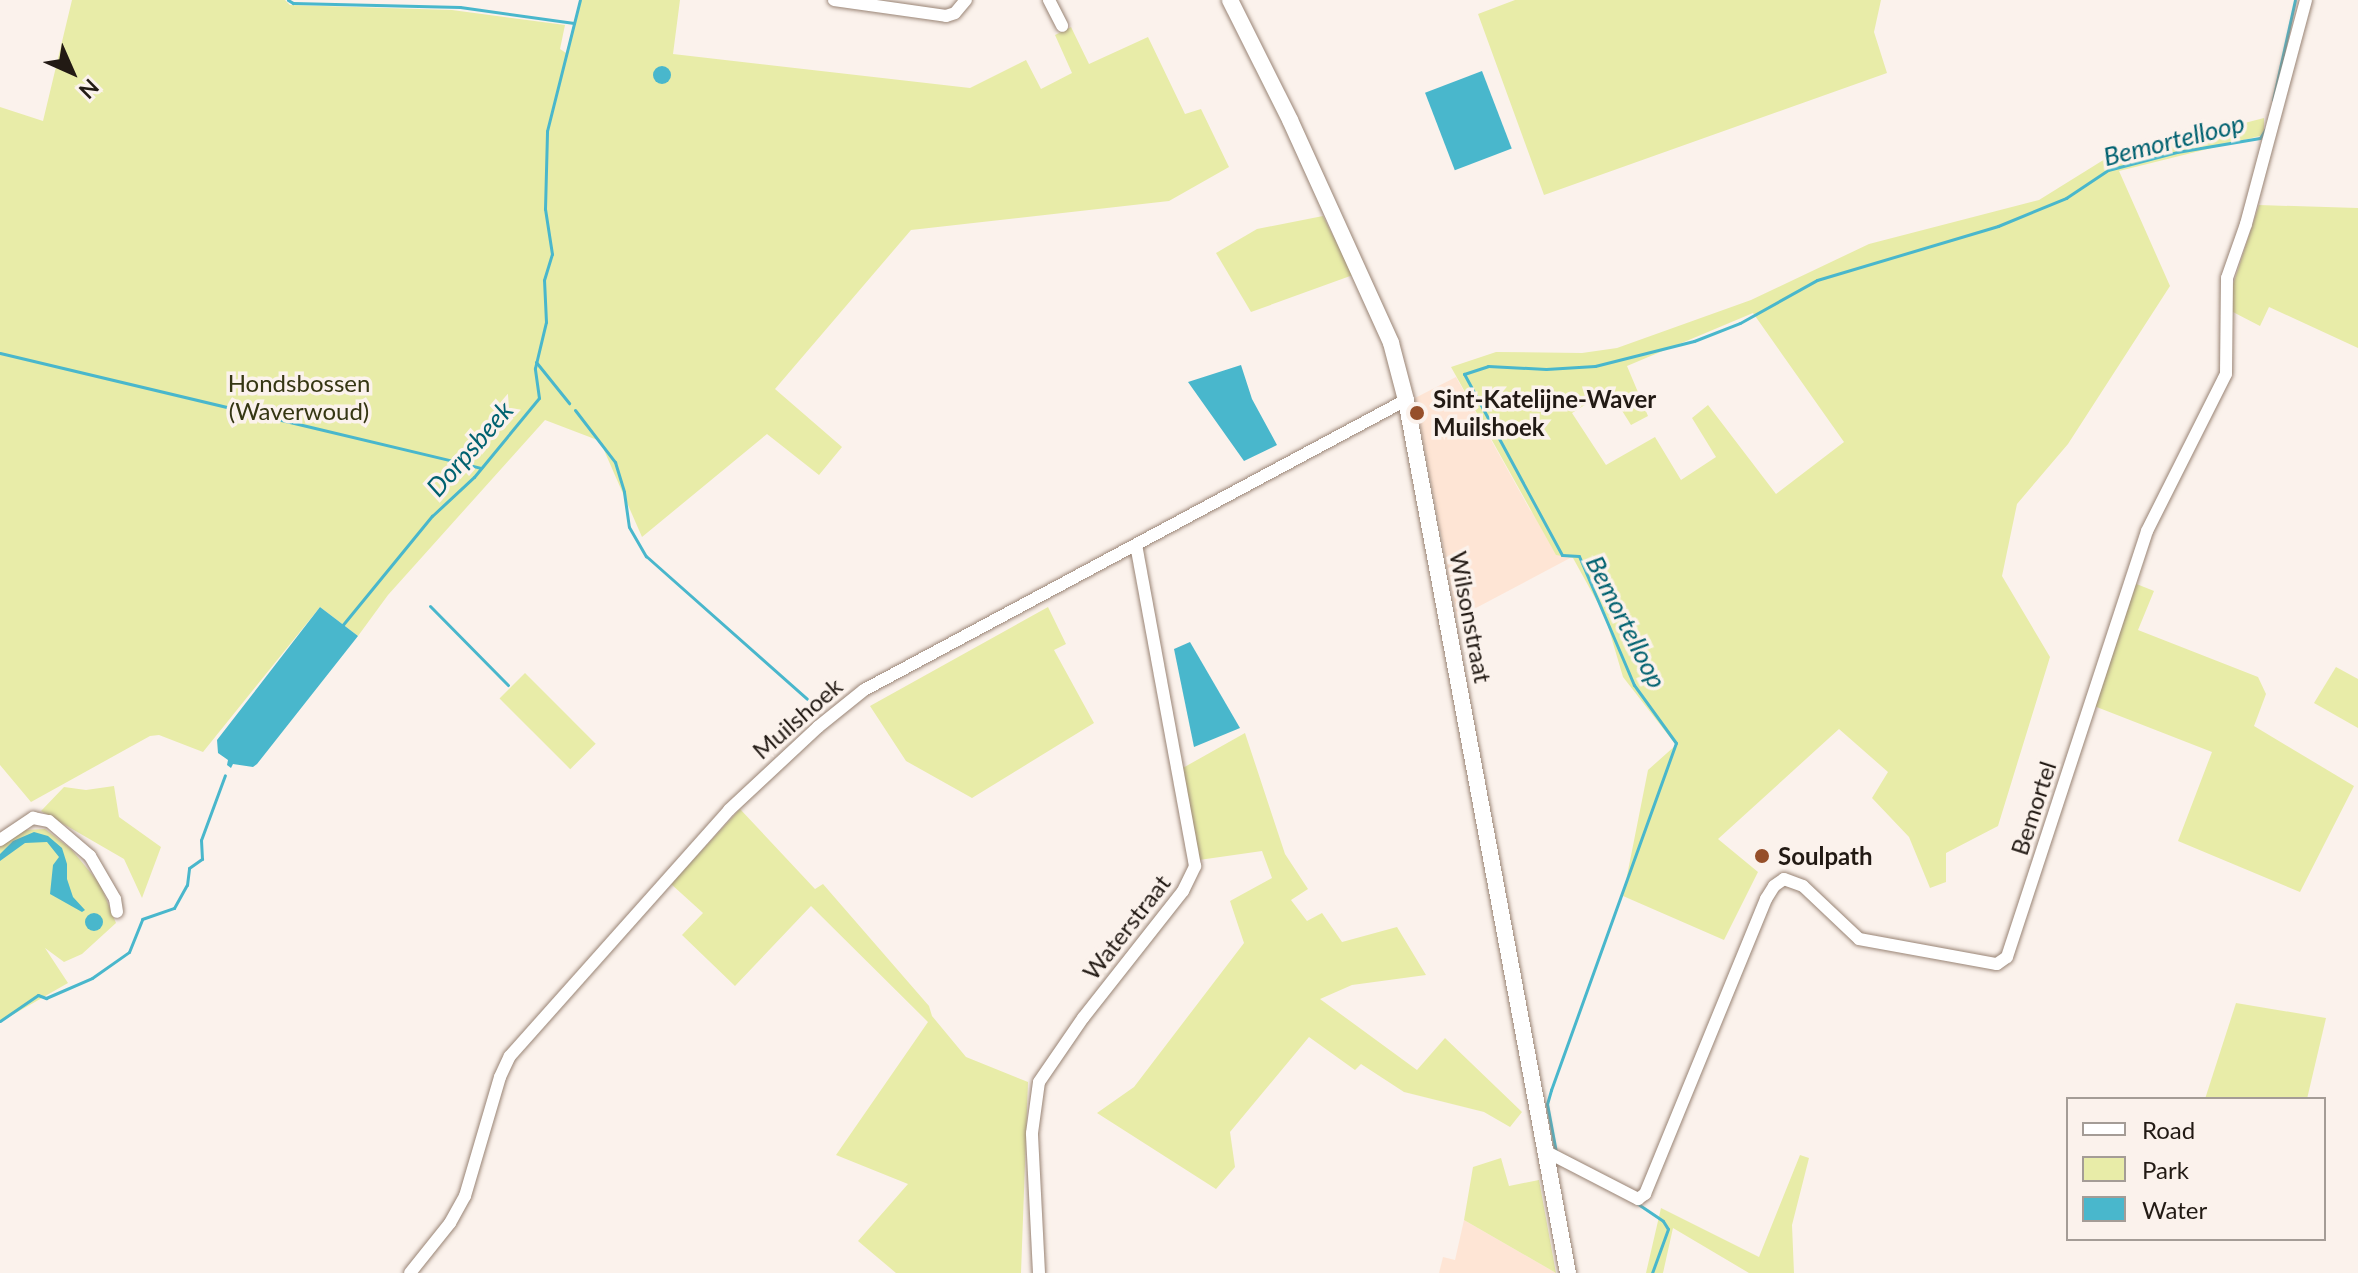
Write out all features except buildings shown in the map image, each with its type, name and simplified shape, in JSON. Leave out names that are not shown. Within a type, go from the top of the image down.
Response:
[{"type":"street","points":[[834,0],[946,16],[955,13],[966,0]]},
{"type":"street","points":[[1049,0],[1062,26]]},
{"type":"street","name":"Wilsonstraat","points":[[1230,0],[1296,133],[1391,343],[1406,400],[1568,1273]]},
{"type":"street","name":"Bemortel","points":[[1545,1151],[1638,1199],[1645,1194],[1766,899],[1774,886],[1784,879],[1803,886],[1859,939],[1997,964],[2007,957],[2147,531],[2226,374],[2227,278],[2246,224],[2306,0]]},
{"type":"street","name":"Muilshoek","points":[[410,1273],[450,1223],[465,1196],[500,1077],[510,1056],[749,790],[864,690],[1406,400]]},
{"type":"street","name":"Waterstraat","points":[[1039,1273],[1032,1133],[1039,1082],[1083,1018],[1183,891],[1195,866],[1136,546]]},
{"type":"street","points":[[0,840],[33,818],[49,821],[90,856],[115,899],[117,912]]},
{"type":"shaded area","points":[[1456,377],[1530,510],[1572,557],[1457,618],[1415,398]]},
{"type":"shaded area","points":[[1464,1220],[1556,1273],[1439,1273],[1443,1257],[1455,1260]]},
{"type":"green space","name":"Hondsbossen (Waverwoud)","points":[[72,0],[285,0],[290,5],[452,10],[565,25],[560,49],[566,53],[580,0],[680,0],[673,54],[970,88],[1026,60],[1041,89],[1072,73],[1055,35],[1071,27],[1089,64],[1148,37],[1185,114],[1201,109],[1229,167],[1169,201],[911,230],[775,389],[842,447],[819,475],[767,434],[642,537],[600,441],[545,420],[388,595],[358,636],[320,607],[203,752],[159,735],[150,736],[31,802],[0,765],[0,107],[43,121]]},
{"type":"green space","points":[[1515,0],[1881,0],[1874,32],[1887,73],[1544,195],[1478,14]]},
{"type":"green space","points":[[2264,118],[2264,135],[2119,171],[2170,286],[2068,444],[2017,504],[2002,576],[2050,657],[1998,826],[1946,853],[1946,882],[1930,888],[1909,837],[1872,798],[1888,772],[1839,729],[1718,839],[1758,872],[1724,940],[1623,896],[1648,770],[1676,745],[1623,677],[1605,616],[1573,558],[1556,555],[1451,367],[1496,352],[1582,353],[1617,348],[1751,300],[1869,244],[2039,200],[2105,159]],"holes":[[[1753,313],[1844,442],[1776,494],[1708,405],[1692,418],[1716,457],[1681,480],[1655,437],[1606,465],[1572,413],[1609,390],[1631,425],[1648,416],[1627,366]]]},
{"type":"green space","points":[[2259,205],[2358,208],[2358,348],[2269,307],[2260,326],[2231,311],[2228,300]]},
{"type":"green space","points":[[1323,216],[1353,275],[1251,312],[1216,253],[1257,229]]},
{"type":"green space","points":[[2134,583],[2154,591],[2138,630],[2258,677],[2266,694],[2254,726],[2354,786],[2300,892],[2178,841],[2212,752],[2094,706]]},
{"type":"green space","points":[[1048,607],[1066,644],[1054,650],[1094,723],[972,798],[906,761],[870,706]]},
{"type":"green space","points":[[2336,667],[2358,679],[2358,728],[2314,703]]},
{"type":"green space","points":[[525,673],[596,744],[570,769],[500,698]]},
{"type":"green space","points":[[1245,733],[1285,854],[1308,889],[1291,900],[1307,921],[1322,913],[1342,942],[1397,927],[1426,975],[1352,985],[1320,999],[1417,1070],[1445,1038],[1522,1112],[1510,1127],[1484,1112],[1404,1092],[1361,1064],[1355,1070],[1309,1037],[1230,1132],[1235,1167],[1216,1189],[1097,1113],[1134,1087],[1244,943],[1230,901],[1272,878],[1262,851],[1199,860],[1181,769]]},
{"type":"green space","points":[[114,786],[119,817],[161,847],[142,898],[124,859],[41,811],[64,787],[86,790]]},
{"type":"green space","points":[[740,809],[815,889],[823,884],[929,1006],[932,1016],[966,1057],[1028,1082],[1021,1273],[896,1273],[858,1241],[908,1184],[836,1155],[928,1022],[811,906],[735,986],[682,935],[703,913],[671,884]]},
{"type":"green space","points":[[45,829],[71,849],[100,884],[116,923],[82,954],[64,962],[45,948],[68,983],[0,1022],[0,847],[25,830]]},
{"type":"green space","points":[[2236,1003],[2326,1018],[2307,1097],[2206,1097]]},
{"type":"green space","points":[[1800,1155],[1809,1158],[1792,1225],[1794,1273],[1749,1273],[1673,1228],[1663,1273],[1646,1273],[1661,1208],[1759,1257]]},
{"type":"green space","points":[[1501,1158],[1509,1186],[1539,1180],[1556,1273],[1464,1220],[1473,1167]]},
{"type":"water","points":[[658,66],[666,66],[671,75],[669,82],[658,84],[653,79],[653,71]]},
{"type":"water","points":[[1482,71],[1512,148],[1455,170],[1425,93]]},
{"type":"water","points":[[1241,365],[1252,399],[1277,445],[1244,461],[1188,382]]},
{"type":"water","points":[[320,607],[358,636],[257,764],[253,767],[233,764],[231,768],[227,765],[228,760],[218,753],[217,740]]},
{"type":"water","points":[[1190,642],[1240,728],[1194,747],[1174,649]]},
{"type":"water","points":[[34,832],[48,836],[62,848],[67,879],[73,897],[85,910],[82,912],[50,894],[53,865],[59,857],[47,842],[25,843],[0,861],[0,854],[13,841]]},
{"type":"water","points":[[94,913],[103,922],[94,931],[85,922]]},
{"type":"waterway","points":[[288,0],[293,3],[460,7],[574,23]]},
{"type":"waterway","name":"Dorpsbeek","points":[[341,627],[432,516],[474,477],[539,398],[535,368],[546,322],[544,280],[552,254],[545,209],[547,131],[580,0]]},
{"type":"waterway","name":"Bemortelloop","points":[[2273,100],[2295,0]]},
{"type":"waterway","name":"Bemortelloop","points":[[1556,1152],[1547,1104],[1551,1090],[1676,743],[1634,685],[1579,556],[1562,555],[1464,374],[1488,366],[1546,369],[1595,366],[1694,341],[1740,323],[1817,280],[1998,226],[2066,198],[2108,170],[2177,152],[2260,138],[2267,127]]},
{"type":"waterway","points":[[0,353],[459,462]]},
{"type":"waterway","points":[[536,362],[569,403]]},
{"type":"waterway","points":[[575,410],[615,462],[624,492],[629,527],[646,556],[807,699]]},
{"type":"waterway","points":[[465,464],[481,468]]},
{"type":"waterway","points":[[430,606],[508,685]]},
{"type":"waterway","name":"Dorpsbeek","points":[[0,1021],[38,995],[46,998],[92,978],[129,952],[142,919],[174,908],[187,885],[189,868],[202,859],[201,840],[225,775]]},
{"type":"waterway","name":"Bemortelloop","points":[[1638,1204],[1663,1221],[1668,1229],[1652,1273]]},
{"type":"place","name":"Sint-Katelijne-Waver Muilshoek","points":[[1417,413]]},
{"type":"place","name":"Soulpath","points":[[1762,856]]}]
